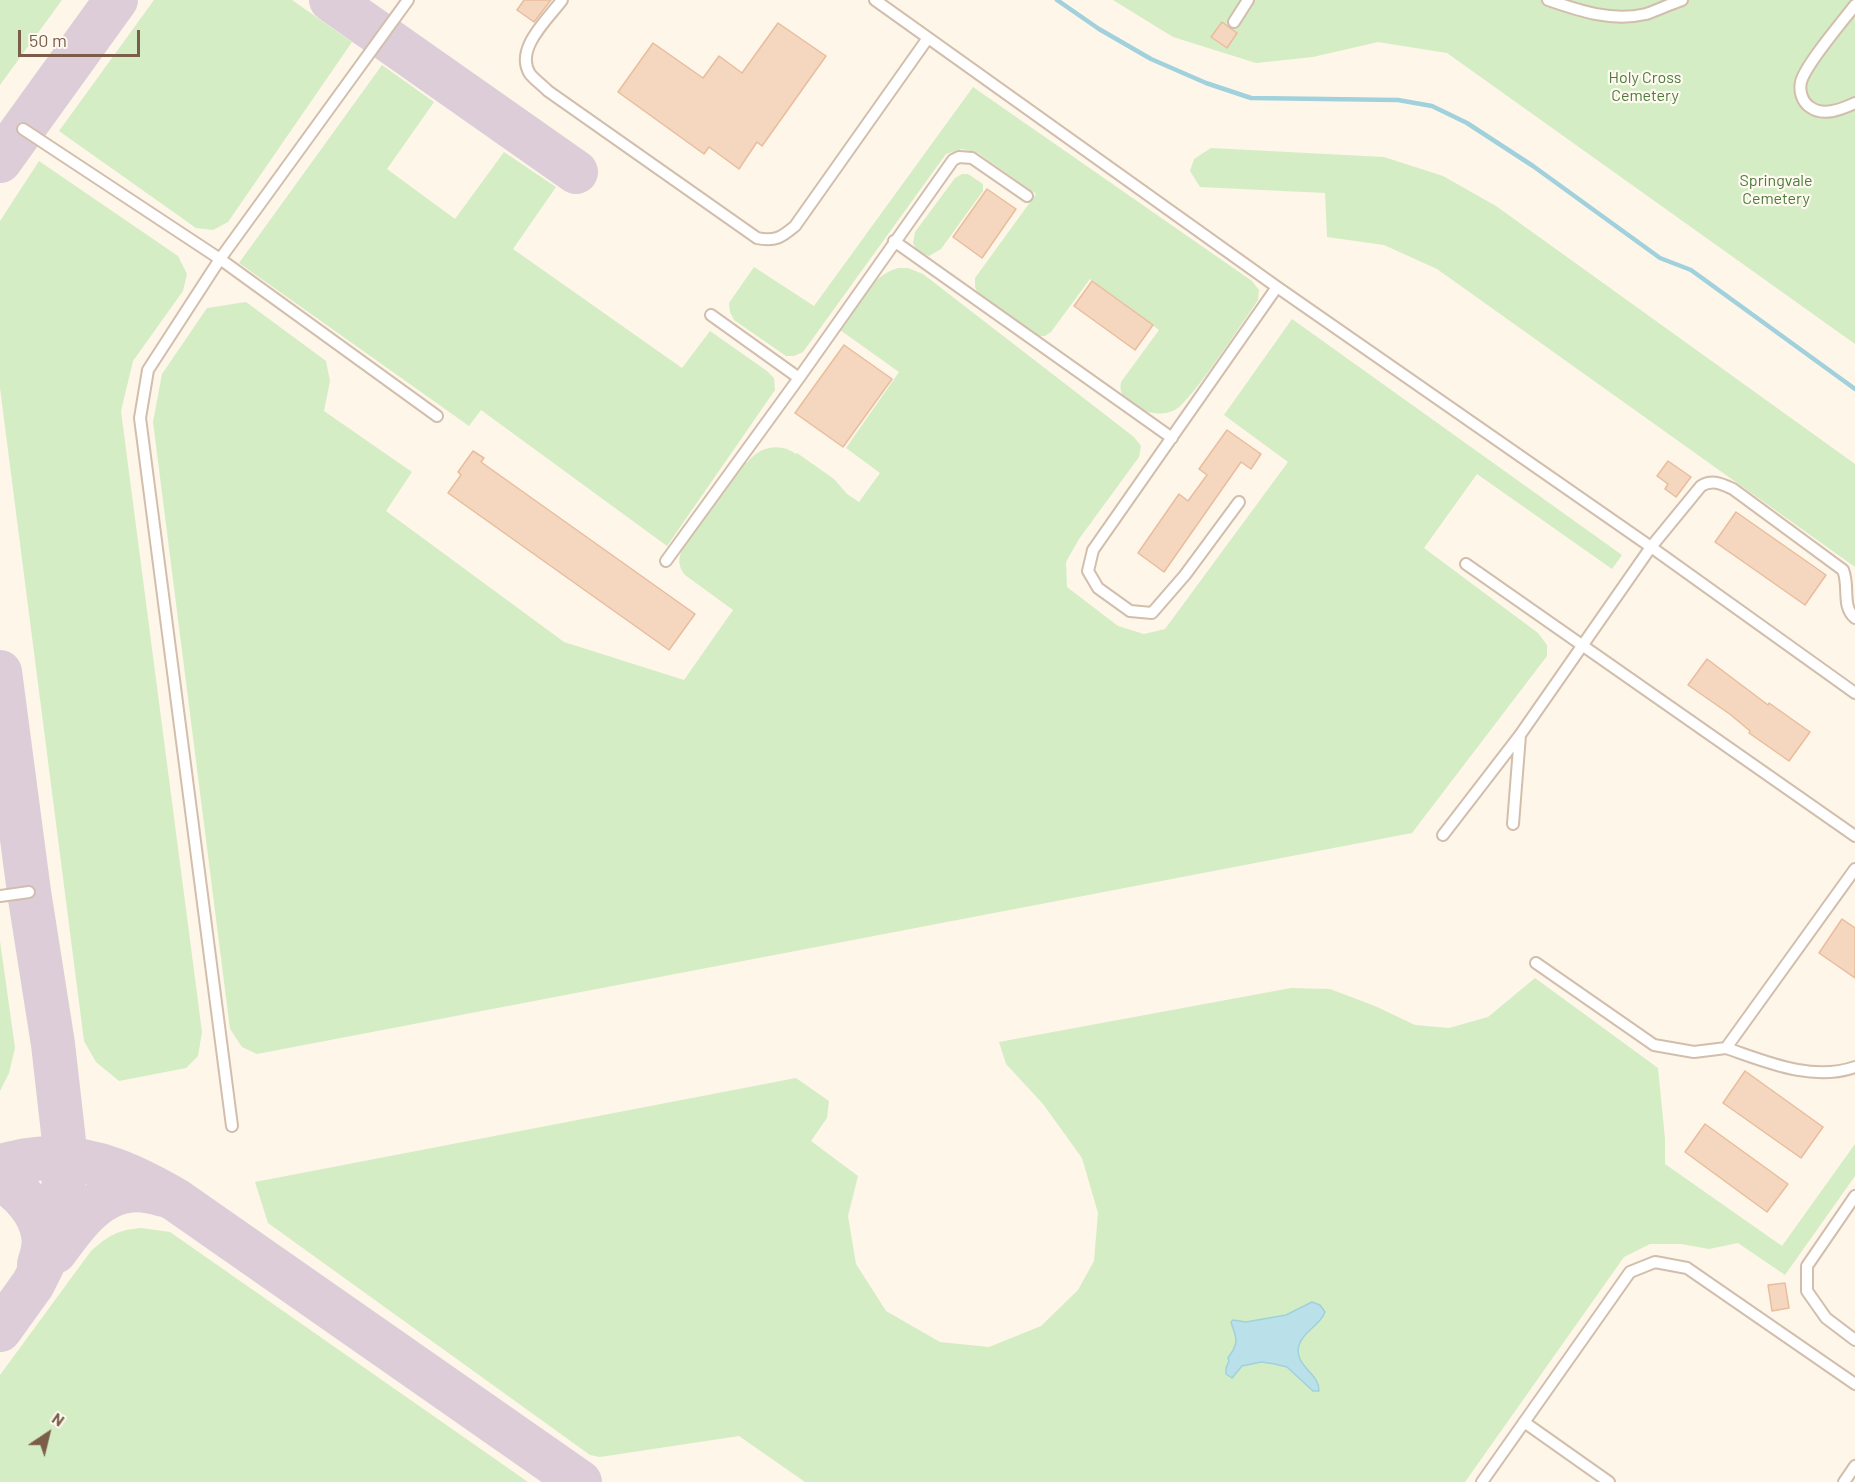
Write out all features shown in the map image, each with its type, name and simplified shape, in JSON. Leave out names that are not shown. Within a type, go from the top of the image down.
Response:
[{"type":"lane","points":[[232,1126],[140,418],[148,370],[220,259],[408,0]]},
{"type":"lane","points":[[562,0],[533,39],[526,53],[525,63],[531,75],[548,90],[757,238],[770,241],[781,238],[795,226],[928,38]]},
{"type":"lane","points":[[875,0],[1276,287],[1651,547],[1855,693]]},
{"type":"lane","points":[[1234,22],[1248,0]]},
{"type":"lane","points":[[1548,0],[1603,17],[1646,14],[1682,0]]},
{"type":"lane","points":[[1855,4],[1800,83],[1802,97],[1810,108],[1826,112],[1855,103]]},
{"type":"lane","points":[[23,129],[220,259],[437,416]]},
{"type":"lane","points":[[666,561],[799,378],[947,166],[959,157],[972,158],[1027,196]]},
{"type":"lane","points":[[894,241],[1172,438]]},
{"type":"lane","points":[[1239,502],[1185,575],[1152,613],[1130,611],[1098,588],[1088,571],[1093,550],[1276,287]]},
{"type":"lane","points":[[711,315],[799,378]]},
{"type":"lane","points":[[1443,836],[1520,735],[1651,547],[1701,486],[1708,482],[1719,483],[1733,489],[1843,570],[1847,580],[1846,604],[1850,614],[1855,618]]},
{"type":"lane","points":[[1466,564],[1855,836]]},
{"type":"lane","points":[[1513,824],[1520,735]]},
{"type":"lane","points":[[1726,1048],[1855,869]]},
{"type":"lane","points":[[0,896],[29,892]]},
{"type":"lane","points":[[1536,963],[1654,1045],[1694,1052],[1726,1048],[1787,1069],[1839,1072],[1855,1067]]},
{"type":"lane","points":[[1855,1196],[1807,1266],[1807,1291],[1826,1318],[1855,1340]]},
{"type":"lane","points":[[1482,1482],[1630,1272],[1655,1262],[1687,1268],[1855,1384]]},
{"type":"lane","points":[[1524,1422],[1609,1482]]},
{"type":"lane","points":[[1844,1482],[1855,1466]]},
{"type":"green space","points":[[0,0],[62,0],[0,85]]},
{"type":"green space","points":[[154,0],[292,0],[352,42],[228,222],[213,230],[196,228],[59,131]]},
{"type":"green space","name":"Holy Cross Cemetery","points":[[1113,0],[1855,0],[1855,344],[1447,53],[1378,42],[1313,57],[1256,63],[1173,37]]},
{"type":"green space","points":[[382,65],[434,102],[387,169],[455,219],[504,152],[556,187],[513,249],[682,368],[710,331],[774,378],[775,390],[667,546],[481,410],[469,426],[239,263]]},
{"type":"green space","points":[[973,87],[1252,281],[1259,290],[1258,300],[1217,360],[1183,404],[1175,410],[1163,413],[1147,411],[1122,394],[1121,382],[1159,330],[1090,279],[1051,332],[1045,336],[1036,336],[979,295],[975,287],[975,278],[1036,194],[978,153],[962,149],[946,154],[803,352],[794,356],[786,356],[734,320],[729,303],[754,267],[814,306]]},
{"type":"green space","points":[[1211,148],[1384,157],[1443,176],[1496,206],[1855,464],[1855,567],[1437,269],[1384,245],[1327,237],[1325,193],[1200,187],[1190,171],[1194,159]]},
{"type":"green space","points":[[39,161],[178,256],[187,274],[183,291],[133,361],[121,411],[202,1032],[198,1056],[186,1068],[119,1081],[96,1062],[84,1041],[0,388],[0,221]]},
{"type":"green space","points":[[968,174],[983,184],[983,191],[941,249],[929,256],[918,252],[913,243],[915,232],[955,178]]},
{"type":"green space","points":[[898,268],[908,268],[923,274],[1134,437],[1141,446],[1139,457],[1079,539],[1066,562],[1067,587],[1118,626],[1144,634],[1165,629],[1288,462],[1224,415],[1292,319],[1622,555],[1612,569],[1477,474],[1424,548],[1538,633],[1547,645],[1547,656],[1412,833],[257,1054],[242,1047],[230,1029],[153,422],[162,374],[207,308],[246,302],[326,361],[330,381],[324,411],[412,472],[386,511],[564,642],[684,680],[733,610],[685,575],[679,560],[682,550],[745,461],[747,463],[757,453],[770,448],[790,450],[834,479],[847,494],[859,502],[880,473],[846,448],[899,372],[840,330],[872,285],[888,272]]},
{"type":"green space","points":[[0,941],[15,1048],[9,1073],[0,1091]]},
{"type":"green space","points":[[1535,978],[1658,1068],[1665,1139],[1665,1164],[1782,1246],[1855,1144],[1855,1176],[1785,1275],[1738,1243],[1709,1249],[1681,1244],[1650,1244],[1624,1257],[1465,1482],[805,1482],[739,1436],[600,1457],[590,1455],[268,1223],[255,1182],[796,1078],[829,1101],[827,1118],[811,1141],[858,1176],[848,1216],[856,1264],[886,1311],[940,1342],[989,1347],[1041,1326],[1078,1290],[1094,1261],[1098,1213],[1082,1158],[1043,1104],[1006,1064],[999,1042],[1291,988],[1330,989],[1375,1006],[1415,1025],[1449,1028],[1488,1017]]},
{"type":"green space","points":[[141,1228],[170,1232],[528,1482],[0,1482],[0,1375],[91,1251],[113,1235],[125,1230]]},
{"type":"water","points":[[1312,1302],[1320,1305],[1325,1312],[1320,1321],[1301,1340],[1298,1352],[1303,1364],[1315,1379],[1319,1391],[1313,1391],[1287,1367],[1275,1364],[1261,1362],[1242,1366],[1232,1378],[1226,1374],[1228,1358],[1236,1342],[1231,1322],[1233,1320],[1246,1322],[1286,1315]]},
{"type":"building","points":[[524,0],[551,0],[534,22],[517,10]]},
{"type":"building","points":[[1222,22],[1237,33],[1227,48],[1211,37]]},
{"type":"building","points":[[778,23],[826,56],[762,146],[757,142],[739,169],[709,147],[704,154],[618,92],[653,43],[703,78],[719,56],[742,73]]},
{"type":"building","points":[[987,189],[1016,209],[982,258],[953,237]]},
{"type":"building","points":[[1092,281],[1153,325],[1135,350],[1074,306]]},
{"type":"building","points":[[844,345],[892,379],[843,447],[795,413]]},
{"type":"building","points":[[1227,430],[1261,454],[1251,469],[1241,462],[1164,572],[1138,553],[1179,494],[1188,501],[1207,475],[1199,469]]},
{"type":"building","points":[[473,451],[484,458],[481,462],[695,614],[669,650],[448,493],[461,475],[458,472]]},
{"type":"building","points":[[1668,461],[1691,477],[1676,497],[1665,489],[1668,484],[1657,476]]},
{"type":"building","points":[[1736,512],[1826,575],[1805,605],[1715,542]]},
{"type":"building","points":[[1707,659],[1768,705],[1769,703],[1810,732],[1789,761],[1749,733],[1750,731],[1731,715],[1688,685]]},
{"type":"building","points":[[1842,919],[1855,928],[1855,978],[1819,953]]},
{"type":"building","points":[[1745,1071],[1823,1127],[1801,1158],[1723,1103]]},
{"type":"building","points":[[1705,1124],[1788,1184],[1767,1212],[1685,1152]]},
{"type":"building","points":[[1785,1283],[1789,1308],[1772,1311],[1768,1285]]},
{"type":"waterway","points":[[1057,0],[1099,29],[1151,59],[1206,83],[1251,98],[1398,100],[1432,106],[1467,123],[1533,166],[1660,258],[1691,270],[1855,389]]},
{"type":"taxiway","points":[[0,161],[116,0]]},
{"type":"taxiway","points":[[331,0],[576,172]]},
{"type":"taxiway","points":[[0,672],[29,892],[53,1044],[66,1159],[60,1219],[51,1248],[33,1284],[0,1330]]},
{"type":"taxiway","points":[[0,1166],[44,1158],[84,1161],[116,1170],[162,1192],[580,1482]]},
{"type":"taxiway","points":[[0,1179],[22,1195],[38,1218],[44,1242],[39,1264]]},
{"type":"taxiway","points":[[55,1252],[87,1213],[99,1202],[112,1195],[127,1191],[144,1191],[163,1195]]},
{"type":"park label","name":"Springvale Cemetery","points":[[1776,190]]}]
